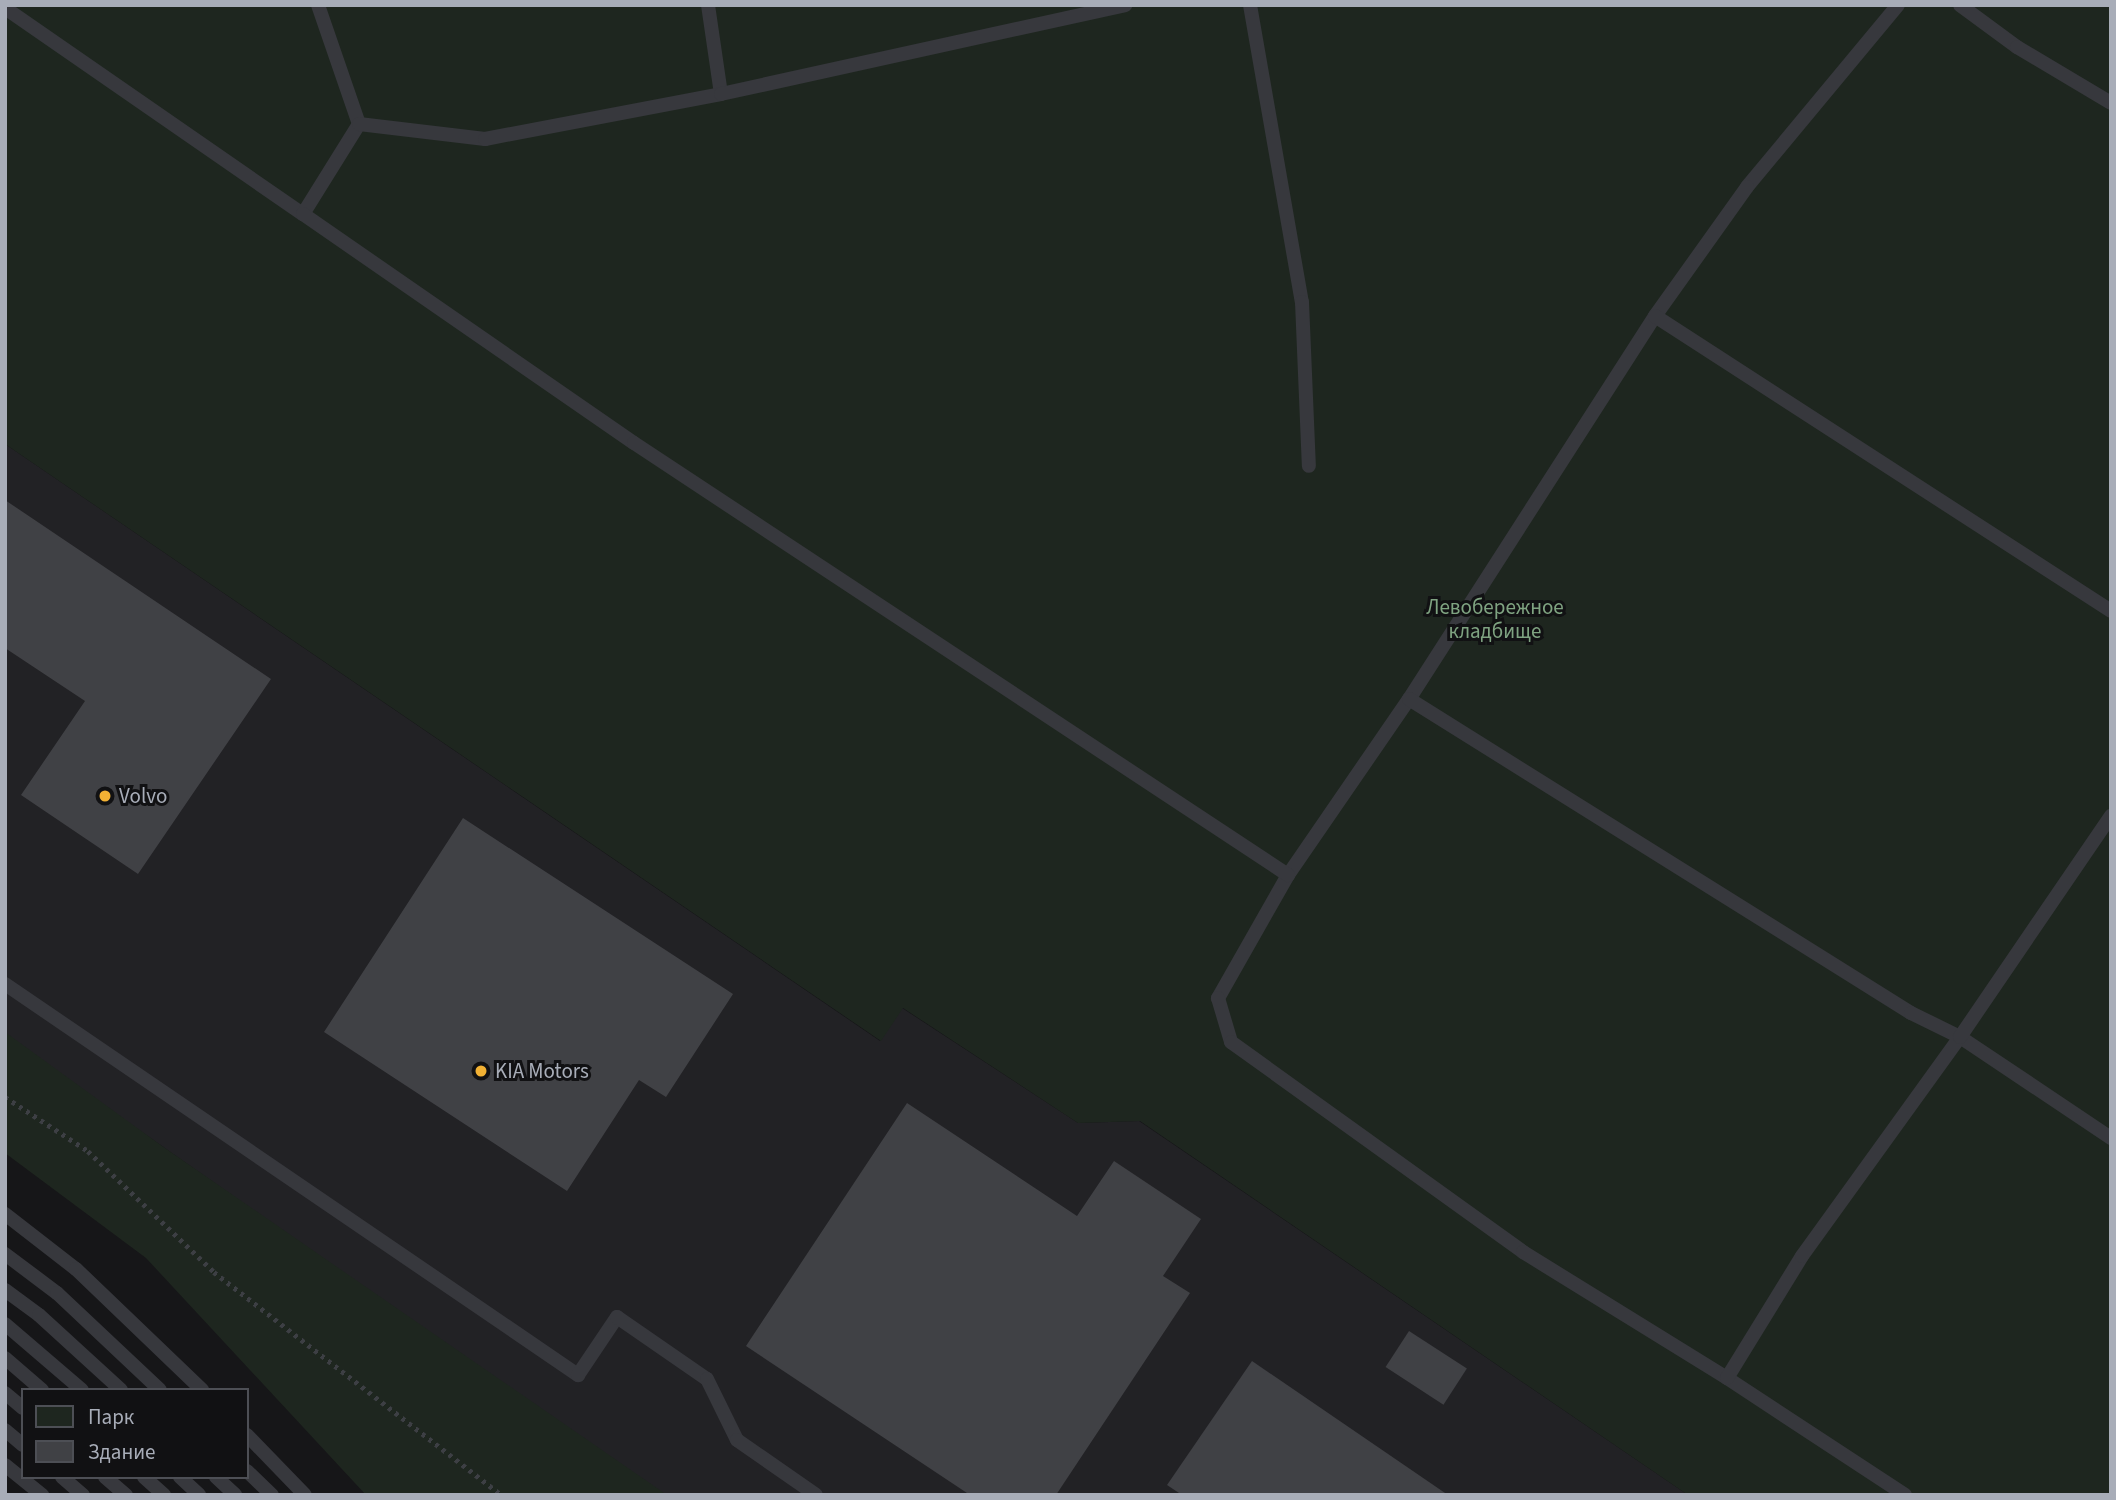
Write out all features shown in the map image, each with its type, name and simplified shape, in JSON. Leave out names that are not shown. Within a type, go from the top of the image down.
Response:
[{"type":"lane","points":[[318,5],[359,124]]},
{"type":"lane","points":[[708,5],[721,94]]},
{"type":"lane","points":[[359,124],[485,139],[721,94],[1125,5]]},
{"type":"lane","points":[[1250,5],[1302,302],[1309,466]]},
{"type":"lane","points":[[1898,5],[1747,187],[1655,316],[1409,699],[1288,875],[1218,998],[1231,1042],[1523,1252],[1727,1378],[1905,1495]]},
{"type":"lane","points":[[1960,5],[2017,47],[2111,103]]},
{"type":"lane","points":[[5,8],[634,443],[1288,875]]},
{"type":"lane","points":[[303,214],[359,124]]},
{"type":"lane","points":[[1655,316],[2111,611]]},
{"type":"lane","points":[[1409,699],[1911,1013],[1960,1037],[2111,1138]]},
{"type":"lane","points":[[1727,1378],[1802,1256],[1960,1037],[2111,816]]},
{"type":"lane","points":[[5,984],[578,1375],[617,1317],[707,1379],[737,1440],[816,1495]]},
{"type":"lane","points":[[5,1214],[76,1269],[200,1388]]},
{"type":"lane","points":[[5,1254],[57,1293],[158,1388]]},
{"type":"lane","points":[[5,1290],[39,1315],[119,1388]]},
{"type":"lane","points":[[5,1324],[80,1388]]},
{"type":"lane","points":[[5,1358],[40,1388]]},
{"type":"lane","points":[[5,1393],[21,1406]]},
{"type":"lane","points":[[5,1430],[21,1443]]},
{"type":"lane","points":[[248,1436],[305,1495]]},
{"type":"lane","points":[[5,1465],[21,1478]]},
{"type":"lane","points":[[248,1472],[272,1495]]},
{"type":"lane","points":[[22,1479],[42,1495]]},
{"type":"lane","points":[[64,1479],[83,1495]]},
{"type":"lane","points":[[107,1479],[126,1495]]},
{"type":"lane","points":[[146,1479],[164,1495]]},
{"type":"lane","points":[[182,1479],[199,1495]]},
{"type":"lane","points":[[218,1479],[235,1495]]},
{"type":"path","points":[[5,1097],[88,1151],[214,1272],[502,1495]]},
{"type":"shaded area","points":[[5,444],[880,1041],[902,1008],[1078,1123],[1139,1121],[1688,1495],[660,1495],[5,1036]]},
{"type":"green space","name":"Левобережное кладбище","points":[[5,5],[2111,5],[2111,1495],[1688,1495],[1140,1121],[1078,1123],[903,1008],[881,1041],[5,444]]},
{"type":"green space","points":[[5,1032],[162,1146],[667,1495],[366,1495],[146,1258],[5,1153]]},
{"type":"building","points":[[5,500],[271,679],[138,874],[21,795],[85,701],[5,648]]},
{"type":"building","points":[[463,818],[733,994],[666,1097],[639,1080],[567,1191],[324,1032]]},
{"type":"building","points":[[907,1103],[1077,1216],[1114,1161],[1201,1219],[1163,1276],[1190,1293],[1056,1495],[970,1495],[746,1346]]},
{"type":"building","points":[[1409,1331],[1467,1369],[1443,1405],[1386,1367]]},
{"type":"building","points":[[1252,1361],[1448,1495],[1182,1495],[1167,1485]]},
{"type":"place","name":"Volvo","points":[[105,796]]},
{"type":"place","name":"KIA Motors","points":[[481,1071]]}]
